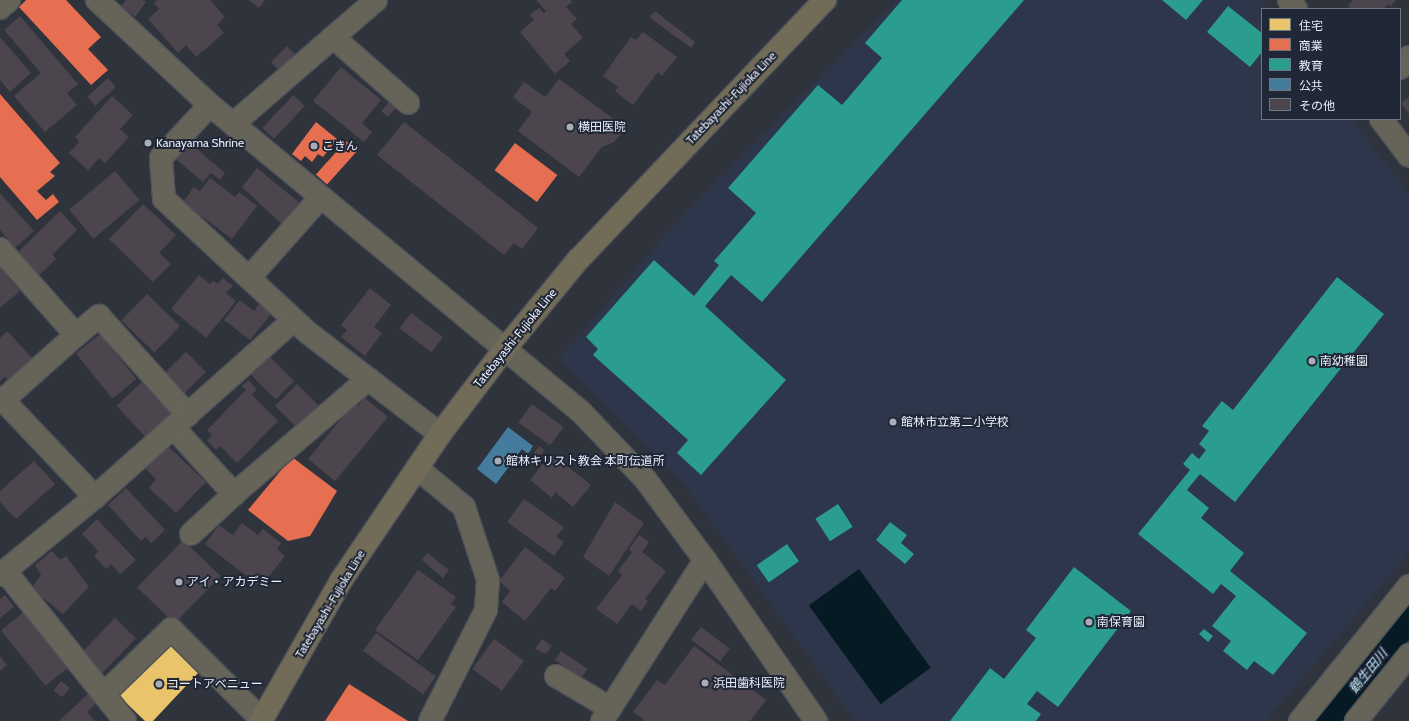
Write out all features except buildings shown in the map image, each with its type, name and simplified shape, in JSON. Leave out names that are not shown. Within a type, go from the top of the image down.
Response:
[{"type":"main road","name":"Tatebayashi-Fujioka Line","points":[[261,721],[342,579],[440,434],[504,350],[578,260],[825,0]]},
{"type":"street","points":[[0,8],[9,0]]},
{"type":"street","points":[[97,0],[210,105],[504,350],[581,412],[645,479],[705,560],[816,721]]},
{"type":"street","points":[[233,124],[333,37],[371,1]]},
{"type":"street","points":[[333,37],[408,103]]},
{"type":"street","points":[[1401,67],[1409,57]]},
{"type":"street","points":[[210,105],[161,158],[164,199],[294,320],[440,434]]},
{"type":"street","points":[[1382,120],[1409,156]]},
{"type":"street","points":[[249,278],[321,197]]},
{"type":"street","points":[[0,249],[76,335]]},
{"type":"street","points":[[95,497],[3,400],[99,316],[234,494]]},
{"type":"street","points":[[125,721],[3,573],[95,497],[294,320]]},
{"type":"street","points":[[191,534],[234,494],[368,379]]},
{"type":"street","points":[[417,468],[464,507],[488,580],[486,610],[430,721]]},
{"type":"street","points":[[556,676],[606,714],[705,560]]},
{"type":"street","points":[[1300,721],[1409,586]]},
{"type":"street","points":[[104,694],[171,629],[261,721]]},
{"type":"street","points":[[1356,721],[1405,669]]},
{"type":"shaded area","name":"館林市立第二小学校","points":[[897,0],[1260,0],[1266,8],[1261,8],[1261,120],[1352,120],[1409,193],[1409,553],[1266,721],[855,721],[684,484],[559,359],[682,216]]},
{"type":"water","points":[[859,569],[931,668],[881,704],[809,605]]},
{"type":"water","name":"鶴生田川","points":[[1409,604],[1409,639],[1342,721],[1314,721]]},
{"type":"place","name":"横田医院","points":[[570,127]]},
{"type":"place","name":"Kanayama Shrine","points":[[148,143]]},
{"type":"place","name":"こきん","points":[[314,146]]},
{"type":"place","name":"南幼稚園","points":[[1312,361]]},
{"type":"place","name":"館林市立第二小学校","points":[[893,422]]},
{"type":"place","name":"館林キリスト教会 本町伝道所","points":[[498,461]]},
{"type":"place","name":"アイ・アカデミー","points":[[179,582]]},
{"type":"place","name":"南保育園","points":[[1089,622]]},
{"type":"place","name":"浜田歯科医院","points":[[705,683]]},
{"type":"place","name":"コートアベニュー","points":[[159,684]]}]
